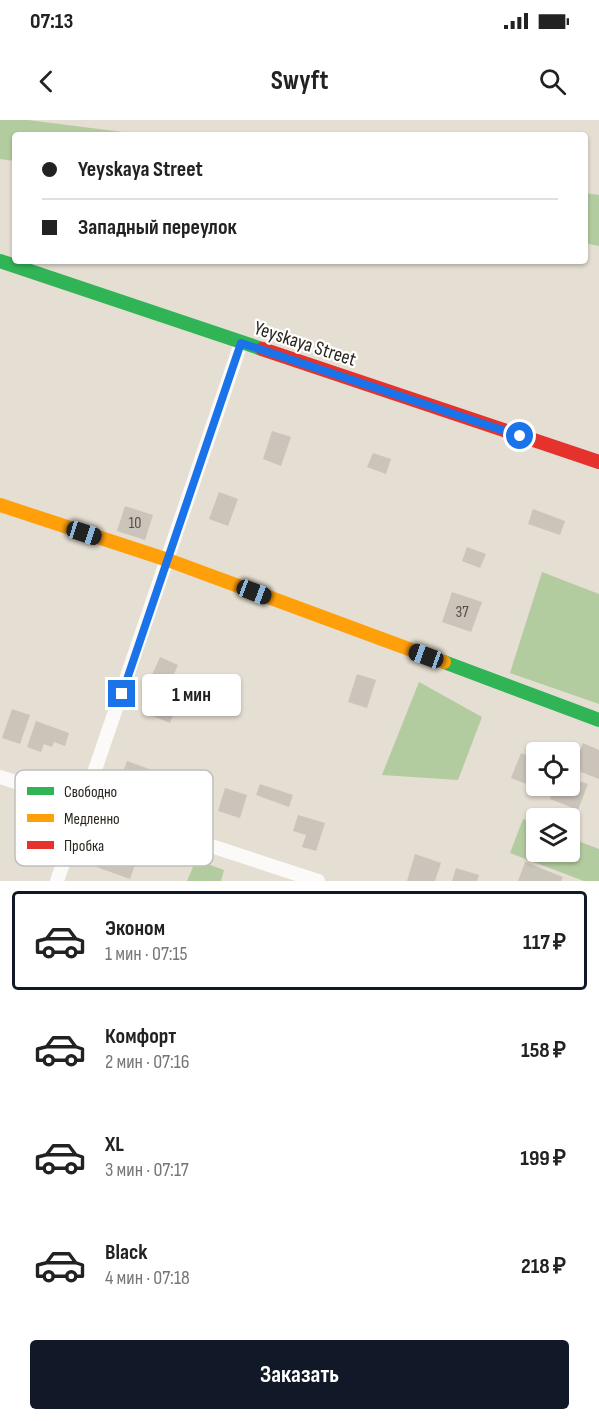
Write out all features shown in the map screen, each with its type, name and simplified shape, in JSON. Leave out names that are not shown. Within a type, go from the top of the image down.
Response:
[{"type":"street","name":"Yeyskaya Street","points":[[0,261],[599,462]]},
{"type":"street","points":[[97,770],[241,343]]},
{"type":"street","points":[[0,505],[168,560],[599,720]]},
{"type":"street","points":[[0,777],[15,782]]},
{"type":"street","points":[[213,847],[318,881]]},
{"type":"street","points":[[57,881],[63,866]]},
{"type":"green space","points":[[0,120],[28,120],[122,132],[12,132],[12,161],[0,159]]},
{"type":"green space","points":[[588,193],[599,195],[599,246],[588,244]]},
{"type":"green space","points":[[542,572],[599,594],[599,704],[510,673]]},
{"type":"green space","points":[[419,682],[482,717],[458,780],[382,775]]},
{"type":"green space","points":[[523,819],[526,820],[526,859],[510,853]]},
{"type":"green space","points":[[580,842],[599,849],[599,881],[584,881],[534,862],[580,862]]},
{"type":"green space","points":[[193,866],[213,866],[224,870],[221,881],[187,881]]},
{"type":"building","points":[[272,431],[291,437],[281,466],[263,459]]},
{"type":"building","points":[[373,453],[391,459],[386,474],[367,467]]},
{"type":"building","points":[[219,492],[238,499],[228,526],[209,519]]},
{"type":"building","points":[[125,506],[153,515],[145,540],[117,531]]},
{"type":"building","points":[[533,509],[565,521],[560,535],[528,524]]},
{"type":"building","points":[[467,547],[486,554],[480,568],[462,561]]},
{"type":"building","points":[[452,592],[482,602],[471,632],[442,622]]},
{"type":"building","points":[[160,657],[178,665],[170,683],[152,675]]},
{"type":"building","points":[[357,674],[376,680],[367,708],[348,702]]},
{"type":"building","points":[[151,692],[178,702],[170,723],[143,712]]},
{"type":"building","points":[[12,709],[30,715],[20,744],[2,738]]},
{"type":"building","points":[[36,721],[69,733],[65,746],[54,742],[52,747],[44,744],[41,752],[27,747]]},
{"type":"building","points":[[583,743],[599,750],[599,779],[580,772],[580,751]]},
{"type":"building","points":[[521,753],[526,755],[526,784],[511,778]]},
{"type":"building","points":[[127,761],[152,770],[124,770]]},
{"type":"building","points":[[580,781],[588,784],[579,808],[550,799],[551,796],[580,796]]},
{"type":"building","points":[[260,784],[293,795],[289,807],[256,795]]},
{"type":"building","points":[[225,788],[247,795],[240,818],[218,811]]},
{"type":"building","points":[[298,815],[325,823],[316,851],[302,847],[306,835],[293,831]]},
{"type":"building","points":[[415,854],[441,863],[435,881],[407,881]]},
{"type":"building","points":[[525,862],[563,877],[561,881],[518,881]]},
{"type":"building","points":[[94,866],[135,866],[130,879]]},
{"type":"building","points":[[456,868],[479,875],[477,881],[452,881]]},
{"type":"traffic: fast","points":[[0,261],[262,349]]},
{"type":"traffic: fast","points":[[444,662],[599,720]]},
{"type":"traffic: slow","points":[[0,505],[168,560],[444,662]]},
{"type":"traffic: jam","points":[[262,349],[599,462]]},
{"type":"route","points":[[122,694],[241,343],[520,436]]}]
